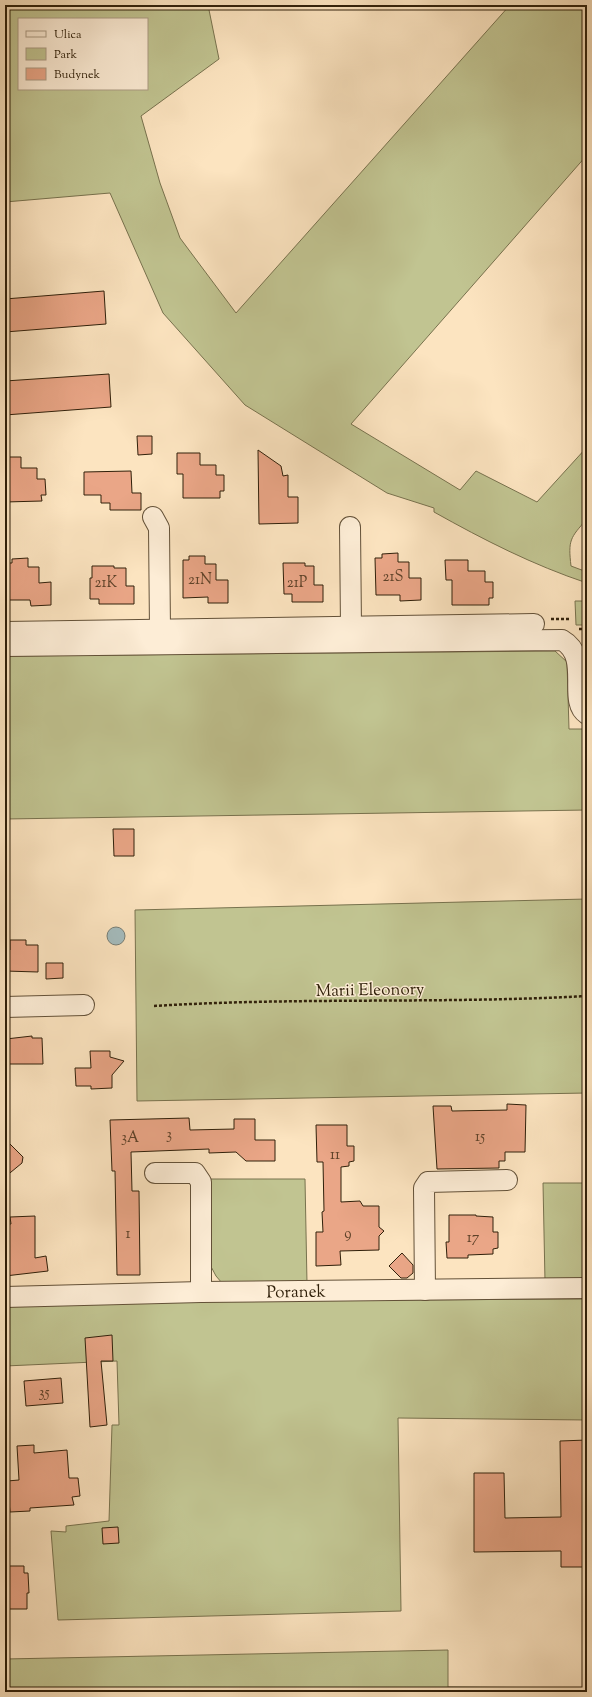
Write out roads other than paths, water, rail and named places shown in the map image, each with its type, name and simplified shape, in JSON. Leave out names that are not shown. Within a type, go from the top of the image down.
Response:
[{"type":"street","points":[[159,521],[160,630]]},
{"type":"street","points":[[350,527],[351,628]]},
{"type":"street","points":[[5,632],[351,628],[534,624]]},
{"type":"street","points":[[5,646],[562,640],[570,645],[576,654],[579,674],[579,702],[583,712],[587,714]]},
{"type":"street","points":[[5,1007],[84,1005]]},
{"type":"street","points":[[155,1174],[194,1173],[202,1182],[201,1292]]},
{"type":"street","points":[[425,1290],[424,1188],[428,1182],[507,1180]]},
{"type":"street","name":"Poranek","points":[[5,1297],[201,1292],[587,1288]]},
{"type":"water","points":[[112,927],[120,927],[125,932],[123,943],[120,945],[112,945],[107,940],[107,932]]}]
